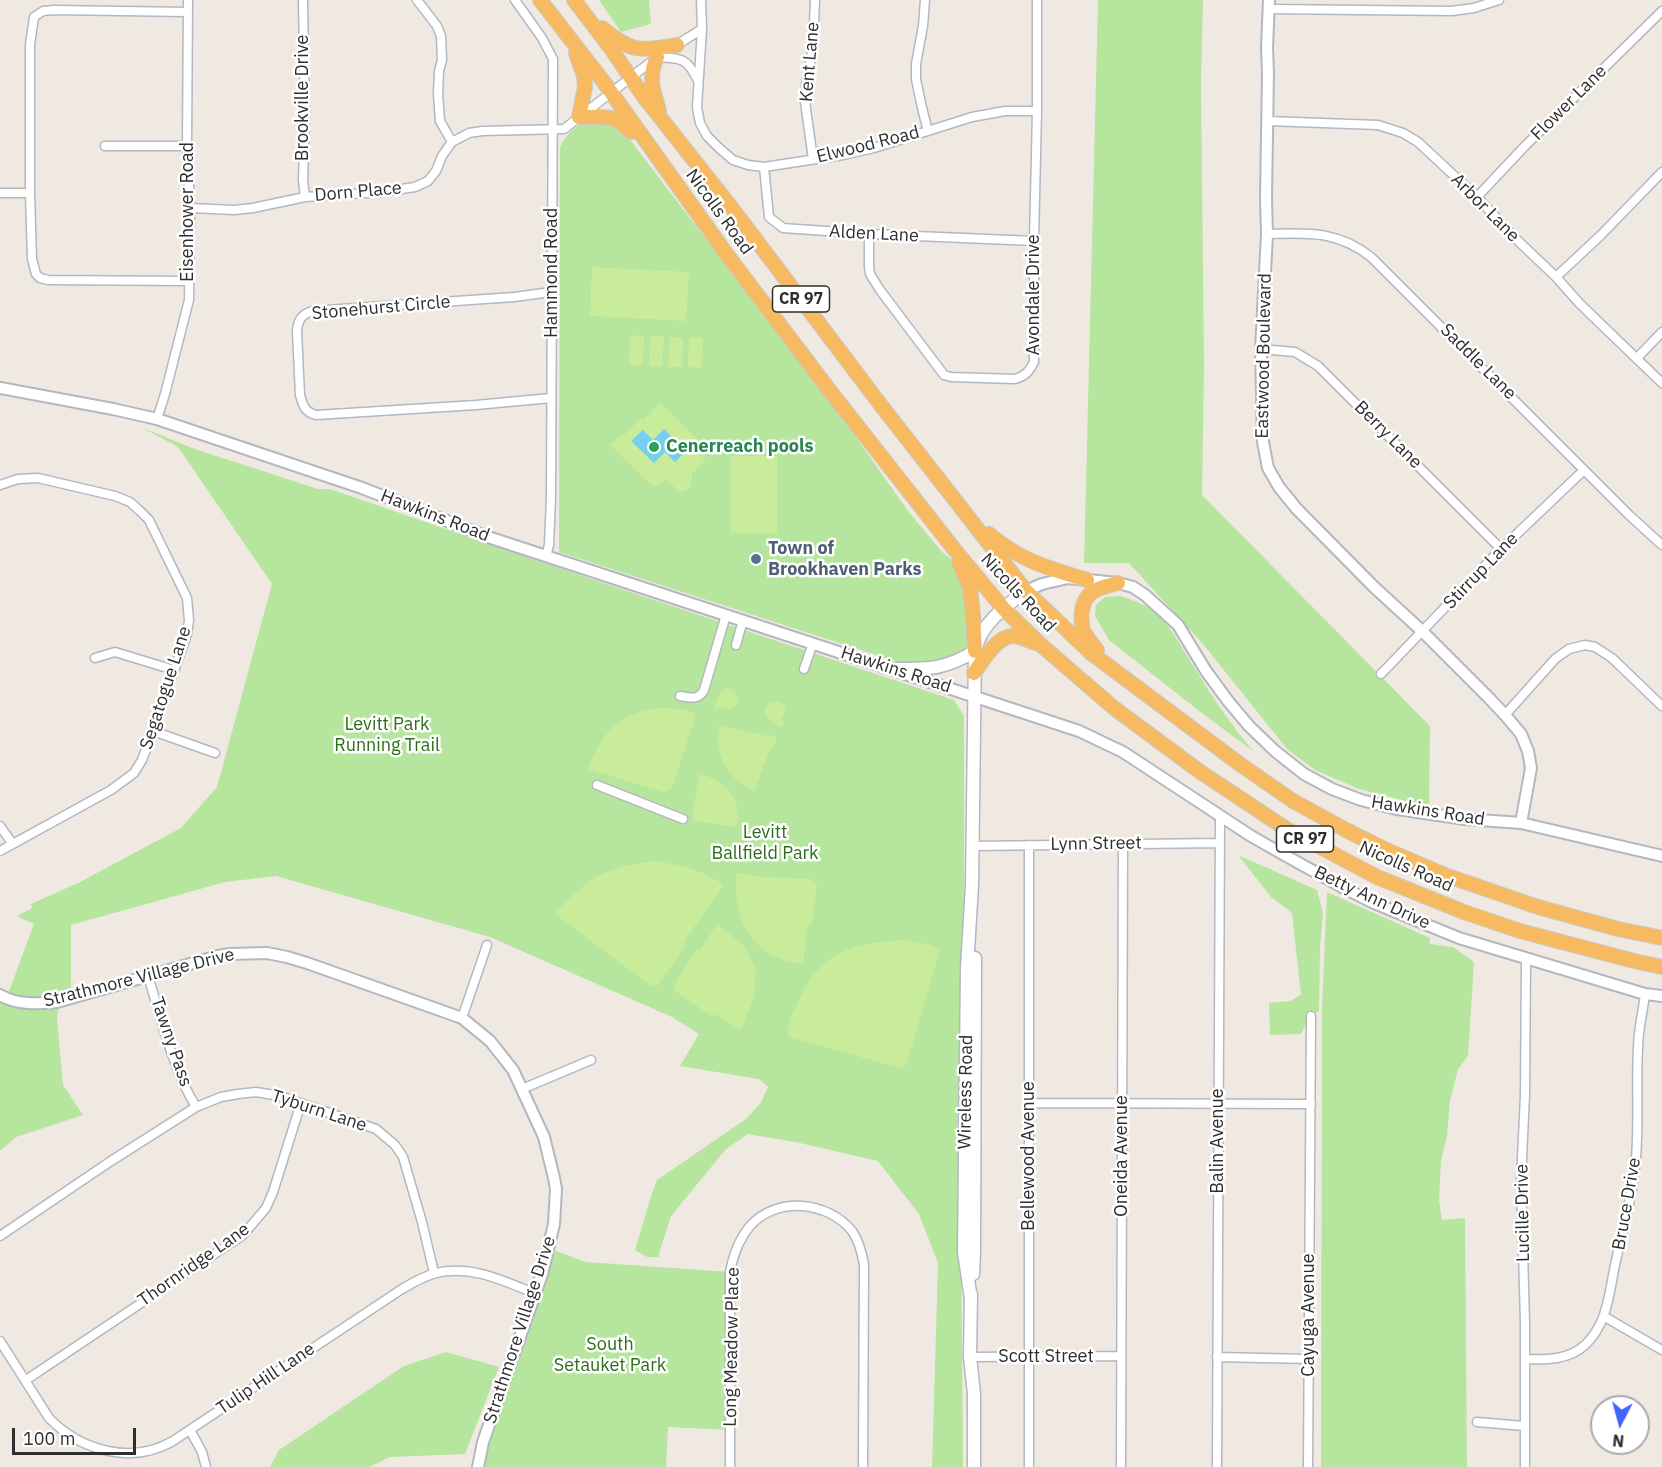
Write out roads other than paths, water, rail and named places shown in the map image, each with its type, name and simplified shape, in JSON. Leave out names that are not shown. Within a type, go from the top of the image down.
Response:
[{"type":"highway","name":"Nicolls Road","points":[[540,0],[823,382],[954,549],[1003,608],[1041,645],[1114,708],[1198,771],[1288,830],[1367,872],[1464,912],[1520,931],[1662,967]]},
{"type":"highway","name":"Nicolls Road","points":[[578,5],[644,97],[1026,591],[1091,653],[1240,765],[1284,795],[1364,839],[1445,875],[1538,907],[1618,929],[1662,938]]},
{"type":"highway","points":[[578,5],[619,42],[631,47],[650,49],[677,45]]},
{"type":"highway","points":[[569,37],[584,76],[584,98],[579,117],[617,119],[657,156]]},
{"type":"highway","points":[[657,57],[653,65],[652,82],[662,118]]},
{"type":"highway","points":[[972,520],[1002,544],[1030,561],[1087,579]]},
{"type":"highway","points":[[954,549],[970,587],[975,651]]},
{"type":"highway","points":[[1106,664],[1084,630],[1082,613],[1084,603],[1090,594],[1100,588],[1118,583]]},
{"type":"highway","points":[[974,673],[991,650],[1003,639],[1012,636],[1041,645]]},
{"type":"main road","name":"Hawkins Road","points":[[973,695],[975,651],[980,636],[1003,608],[1026,591]]},
{"type":"main road","points":[[892,669],[937,667],[959,661],[975,651]]},
{"type":"main road","name":"Wireless Road","points":[[965,1467],[975,1193],[973,695]]},
{"type":"main road","name":"Wireless Road","points":[[970,1357],[974,1394],[974,1467]]},
{"type":"street","name":"Eisenhower Road","points":[[157,419],[189,300],[188,0]]},
{"type":"street","name":"Brookville Drive","points":[[303,0],[305,120],[303,180],[305,197]]},
{"type":"street","points":[[417,0],[437,26],[441,36],[442,60],[438,94],[440,121],[452,142],[469,133],[482,131],[564,129],[657,57],[702,29]]},
{"type":"street","name":"Hammond Road","points":[[515,0],[542,38],[553,59],[551,512],[546,556]]},
{"type":"street","points":[[698,81],[702,29],[701,0]]},
{"type":"street","name":"Kent Lane","points":[[813,159],[805,102],[813,46],[815,0]]},
{"type":"street","points":[[925,0],[916,79],[928,131]]},
{"type":"street","name":"Avondale Drive","points":[[870,234],[870,274],[944,375],[1014,379],[1030,371],[1034,362],[1037,0]]},
{"type":"street","points":[[1269,4],[1452,11],[1474,8],[1499,0]]},
{"type":"street","name":"Eastwood Boulevard","points":[[1269,4],[1267,234],[1261,349],[1264,456],[1273,478],[1296,508],[1505,715],[1525,742],[1530,777],[1521,822]]},
{"type":"street","points":[[188,12],[43,11],[34,17],[30,45],[30,194],[32,259],[36,274],[48,280],[188,281]]},
{"type":"street","name":"Flower Lane","points":[[1477,197],[1524,147],[1662,11]]},
{"type":"street","points":[[657,57],[682,60],[689,64],[698,81]]},
{"type":"street","name":"Elwood Road","points":[[698,81],[697,107],[700,123],[707,136],[732,160],[764,167],[843,155],[972,117],[1005,111],[1037,111]]},
{"type":"street","name":"Arbor Lane","points":[[1267,121],[1370,124],[1392,128],[1418,142],[1477,197],[1580,304],[1662,383]]},
{"type":"street","name":"Dorn Place","points":[[190,208],[234,210],[305,197],[382,192],[415,187],[428,181],[452,142]]},
{"type":"street","points":[[105,146],[187,146]]},
{"type":"street","name":"Alden Lane","points":[[764,167],[769,217],[783,228],[1034,241]]},
{"type":"street","points":[[1556,277],[1601,235],[1662,172]]},
{"type":"street","points":[[0,193],[30,194]]},
{"type":"street","name":"Saddle Lane","points":[[1267,234],[1330,236],[1358,246],[1439,323],[1584,470],[1662,545]]},
{"type":"street","name":"Stonehurst Circle","points":[[551,292],[312,311],[298,320],[297,331],[302,404],[307,412],[316,415],[551,398]]},
{"type":"street","points":[[1637,358],[1662,332]]},
{"type":"street","name":"Berry Lane","points":[[1261,349],[1294,352],[1318,366],[1501,549]]},
{"type":"street","name":"Hawkins Road","points":[[0,388],[157,419],[362,488],[488,537],[973,695]]},
{"type":"street","name":"Stirrup Lane","points":[[1381,674],[1501,549],[1584,470]]},
{"type":"street","name":"Segatogue Lane","points":[[0,485],[18,479],[38,478],[115,496],[129,502],[149,520],[187,598],[189,608],[187,634],[142,760],[134,772],[123,782],[0,850]]},
{"type":"street","name":"Hawkins Road","points":[[1026,591],[1042,584],[1068,578],[1118,583],[1133,587],[1178,625],[1227,701],[1255,732],[1304,774],[1332,789],[1361,800],[1397,809],[1465,819],[1521,822],[1662,856]]},
{"type":"street","points":[[680,696],[694,699],[702,695],[726,615]]},
{"type":"street","points":[[736,645],[743,620]]},
{"type":"street","points":[[804,669],[813,643]]},
{"type":"street","points":[[1505,715],[1555,659],[1569,650],[1585,645],[1595,647],[1612,658],[1662,706]]},
{"type":"street","points":[[95,658],[116,652],[174,670]]},
{"type":"street","name":"Betty Ann Drive","points":[[973,695],[1105,742],[1164,777],[1220,816],[1279,852],[1366,899],[1460,938],[1646,994],[1662,996]]},
{"type":"street","points":[[153,731],[215,753]]},
{"type":"street","points":[[597,785],[683,819]]},
{"type":"street","name":"Balin Avenue","points":[[1217,1467],[1220,816]]},
{"type":"street","points":[[0,826],[12,843]]},
{"type":"street","name":"Lynn Street","points":[[973,846],[1220,843]]},
{"type":"street","name":"Oneida Avenue","points":[[1121,1467],[1123,844]]},
{"type":"street","name":"Bellewood Avenue","points":[[1029,845],[1029,1467]]},
{"type":"street","points":[[462,1017],[487,945]]},
{"type":"street","name":"Strathmore Village Drive","points":[[0,995],[21,1002],[57,1002],[218,956],[267,952],[307,963],[462,1017],[482,1033],[513,1070],[544,1137],[556,1189],[556,1212],[542,1274],[483,1442],[478,1467]]},
{"type":"street","name":"Lucille Drive","points":[[1525,1467],[1521,1180],[1525,1095],[1526,959]]},
{"type":"street","name":"Tawny Pass","points":[[148,976],[173,1058],[196,1107]]},
{"type":"street","name":"Bruce Drive","points":[[1525,1359],[1560,1358],[1575,1352],[1585,1345],[1605,1317],[1626,1222],[1636,1160],[1638,1046],[1646,994]]},
{"type":"street","points":[[1029,1103],[1311,1104],[1311,1016]]},
{"type":"street","points":[[522,1089],[591,1060]]},
{"type":"street","name":"Tyburn Lane","points":[[0,1236],[196,1107],[221,1097],[256,1092],[273,1094],[301,1103],[376,1129],[389,1138],[400,1151],[422,1222],[434,1274]]},
{"type":"street","name":"Thornridge Lane","points":[[26,1380],[222,1250],[251,1227],[266,1208],[273,1192],[301,1103]]},
{"type":"street","name":"Cayuga Avenue","points":[[1308,1467],[1311,1104]]},
{"type":"street","name":"Long Meadow Place","points":[[730,1467],[730,1272],[732,1261],[740,1240],[751,1225],[767,1212],[789,1206],[809,1207],[832,1215],[851,1230],[861,1249],[864,1265],[863,1467]]},
{"type":"street","name":"Tulip Hill Lane","points":[[0,1341],[49,1418],[59,1428],[92,1447],[118,1453],[144,1452],[164,1447],[402,1289],[434,1274],[468,1271],[484,1273],[534,1293]]},
{"type":"street","points":[[1605,1317],[1662,1350]]},
{"type":"street","name":"Scott Street","points":[[970,1357],[1121,1356]]},
{"type":"street","points":[[1217,1357],[1309,1359]]},
{"type":"street","points":[[1477,1422],[1524,1426]]},
{"type":"street","points":[[190,1430],[198,1443],[206,1467]]},
{"type":"water","points":[[664,429],[686,451],[675,462],[665,452],[654,463],[631,441],[643,430],[653,440]]},
{"type":"place","name":"Cenerreach pools","points":[[654,447]]},
{"type":"place","name":"Town of Brookhaven Parks","points":[[756,559]]},
{"type":"park label","name":"Levitt Park Running Trail","points":[[387,735]]},
{"type":"park label","name":"Levitt Ballfield Park","points":[[765,843]]},
{"type":"park label","name":"South Setauket Park","points":[[610,1355]]}]
